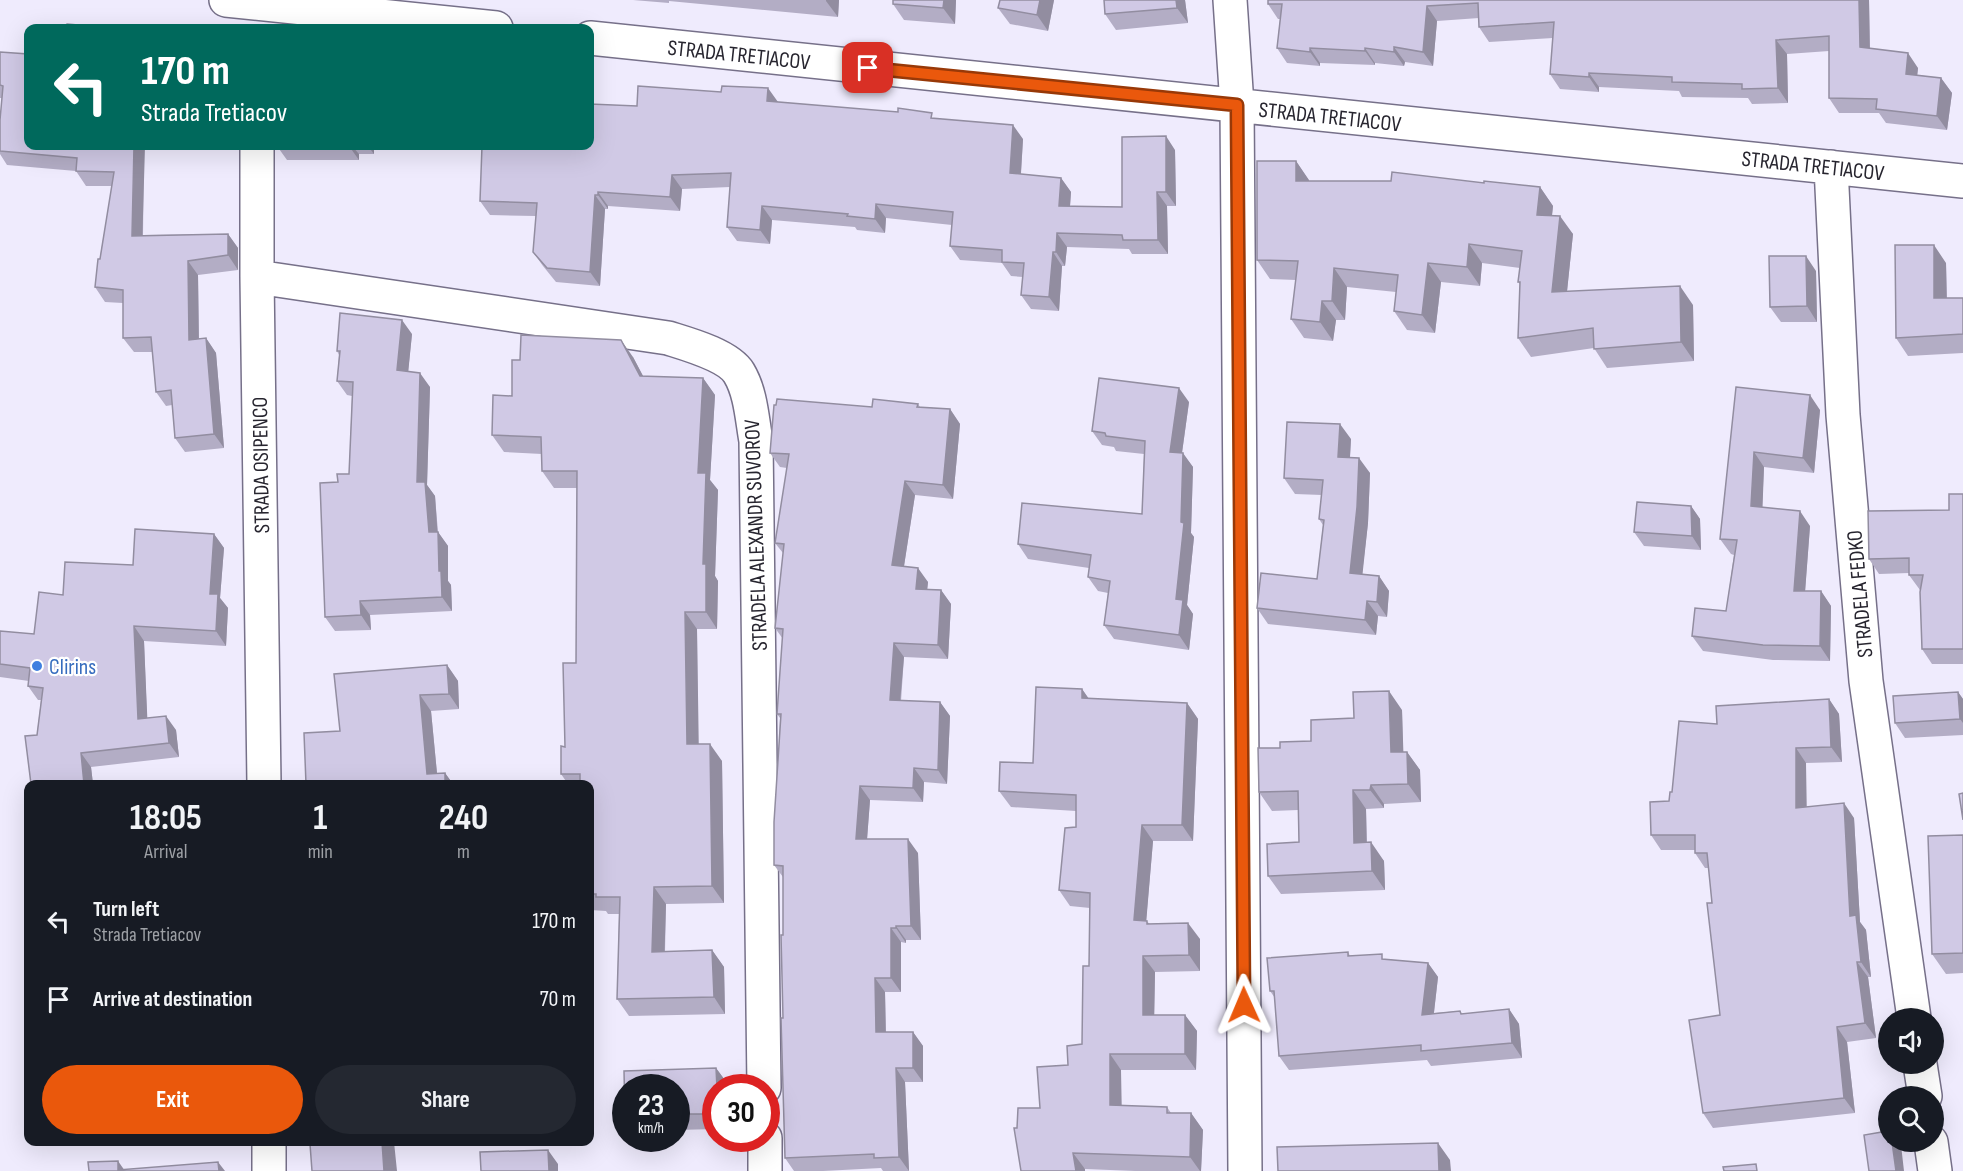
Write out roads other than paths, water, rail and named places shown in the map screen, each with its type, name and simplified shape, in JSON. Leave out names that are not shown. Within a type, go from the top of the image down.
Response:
[{"type":"street","points":[[226,0],[258,11],[440,24]]},
{"type":"street","points":[[1230,0],[1237,105],[1245,1171]]},
{"type":"street","name":"STRADA TRETIACOV","points":[[594,38],[1963,181]]},
{"type":"street","name":"STRADA OSIPENCO","points":[[258,150],[257,278],[264,780]]},
{"type":"street","name":"STRADELA FEDKO","points":[[1831,167],[1843,415],[1866,681],[1913,1008]]},
{"type":"street","name":"STRADELA ALEXANDR SUVOROV","points":[[257,278],[668,338],[713,353],[738,371],[749,397],[756,441],[764,1074]]},
{"type":"street","points":[[269,1146],[269,1171]]},
{"type":"street","points":[[765,1152],[765,1171]]},
{"type":"street","points":[[1932,1152],[1935,1171]]},
{"type":"place","name":"Clirins","points":[[37,666]]}]
